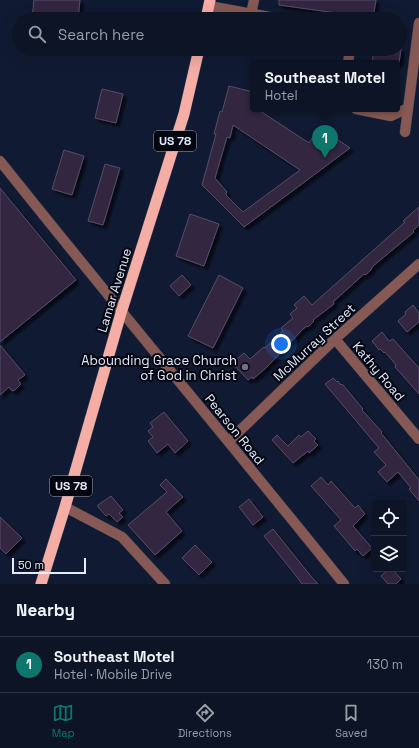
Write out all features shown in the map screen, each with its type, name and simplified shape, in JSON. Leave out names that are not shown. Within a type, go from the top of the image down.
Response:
[{"type":"highway","name":"Lamar Avenue","points":[[41,584],[65,507],[121,313],[184,114],[197,56]]},
{"type":"street","points":[[251,12],[254,0]]},
{"type":"street","points":[[210,3],[244,12]]},
{"type":"street","points":[[405,132],[419,23]]},
{"type":"street","points":[[400,112],[408,108]]},
{"type":"street","points":[[371,112],[391,116],[400,112]]},
{"type":"street","name":"Pearson Road","points":[[0,161],[121,313],[229,441],[344,584]]},
{"type":"street","name":"McMurray Street","points":[[229,441],[335,339],[419,264]]},
{"type":"street","name":"Kathy Road","points":[[335,339],[419,439]]},
{"type":"street","points":[[65,507],[122,538],[165,584]]},
{"type":"building","points":[[34,0],[80,0],[79,12],[33,12]]},
{"type":"building","points":[[279,0],[376,0],[374,12],[330,12],[279,5]]},
{"type":"building","points":[[373,56],[400,56],[399,60],[372,60]]},
{"type":"building","points":[[229,86],[250,91],[250,112],[262,112],[309,143],[319,127],[350,148],[244,227],[202,185],[216,134],[214,134],[220,111],[222,112]],"holes":[[[233,125],[300,170],[243,212],[226,195],[227,192],[215,178],[227,137],[230,138]]]},
{"type":"building","points":[[102,89],[123,94],[116,123],[95,118]]},
{"type":"building","points":[[64,150],[84,156],[72,195],[52,189]]},
{"type":"building","points":[[105,164],[120,168],[103,225],[88,221]]},
{"type":"building","points":[[0,188],[76,280],[0,342]]},
{"type":"building","points":[[419,207],[419,225],[413,231],[414,232],[372,267],[371,270],[365,275],[364,274],[333,302],[334,304],[313,320],[314,321],[308,327],[307,326],[303,329],[266,368],[253,379],[252,377],[248,380],[232,363],[244,353],[250,359],[264,347],[265,348],[283,331],[281,328],[293,318],[290,314],[297,308],[294,305],[304,296],[312,305],[405,222],[403,221]]},
{"type":"building","points":[[190,214],[219,224],[204,266],[176,256]]},
{"type":"building","points":[[182,275],[191,285],[179,296],[170,286]]},
{"type":"building","points":[[219,275],[243,288],[213,348],[188,336]]},
{"type":"building","points":[[413,305],[419,313],[419,322],[407,332],[398,321]]},
{"type":"building","points":[[382,332],[389,341],[393,339],[419,368],[419,394],[395,367],[396,365],[385,352],[384,353],[380,349],[379,350],[372,341]]},
{"type":"building","points":[[0,345],[25,375],[18,380],[21,384],[15,390],[12,391],[9,387],[0,395]]},
{"type":"building","points":[[333,378],[341,385],[342,384],[349,392],[419,480],[419,501],[398,472],[387,482],[378,472],[386,465],[374,452],[379,448],[325,384]]},
{"type":"building","points":[[164,412],[188,441],[175,453],[168,444],[157,453],[148,441],[153,437],[148,431],[153,427],[150,423]]},
{"type":"building","points":[[308,431],[316,439],[314,441],[318,445],[309,453],[308,451],[293,463],[272,440],[277,435],[288,446],[299,435],[301,437]]},
{"type":"building","points":[[321,477],[328,485],[331,481],[355,508],[358,505],[365,514],[353,526],[371,547],[371,549],[363,556],[357,549],[355,551],[334,526],[341,520],[311,486]]},
{"type":"building","points":[[166,479],[183,497],[166,512],[182,531],[155,555],[128,525],[167,492],[160,485]]},
{"type":"building","points":[[111,496],[123,510],[119,513],[123,517],[117,522],[109,514],[106,516],[98,507],[98,505]]},
{"type":"building","points":[[249,499],[263,517],[253,525],[239,507]]},
{"type":"building","points":[[0,517],[22,538],[6,554],[0,548]]},
{"type":"building","points":[[273,529],[318,584],[302,584],[264,536]]},
{"type":"building","points":[[195,545],[212,562],[199,575],[182,558]]},
{"type":"building","points":[[386,572],[395,572],[401,579],[396,584],[388,584],[381,576]]},
{"type":"place","name":"Southeast Motel","points":[[325,158]]},
{"type":"place","name":"Abounding Grace Church of God in Christ","points":[[245,367]]}]
